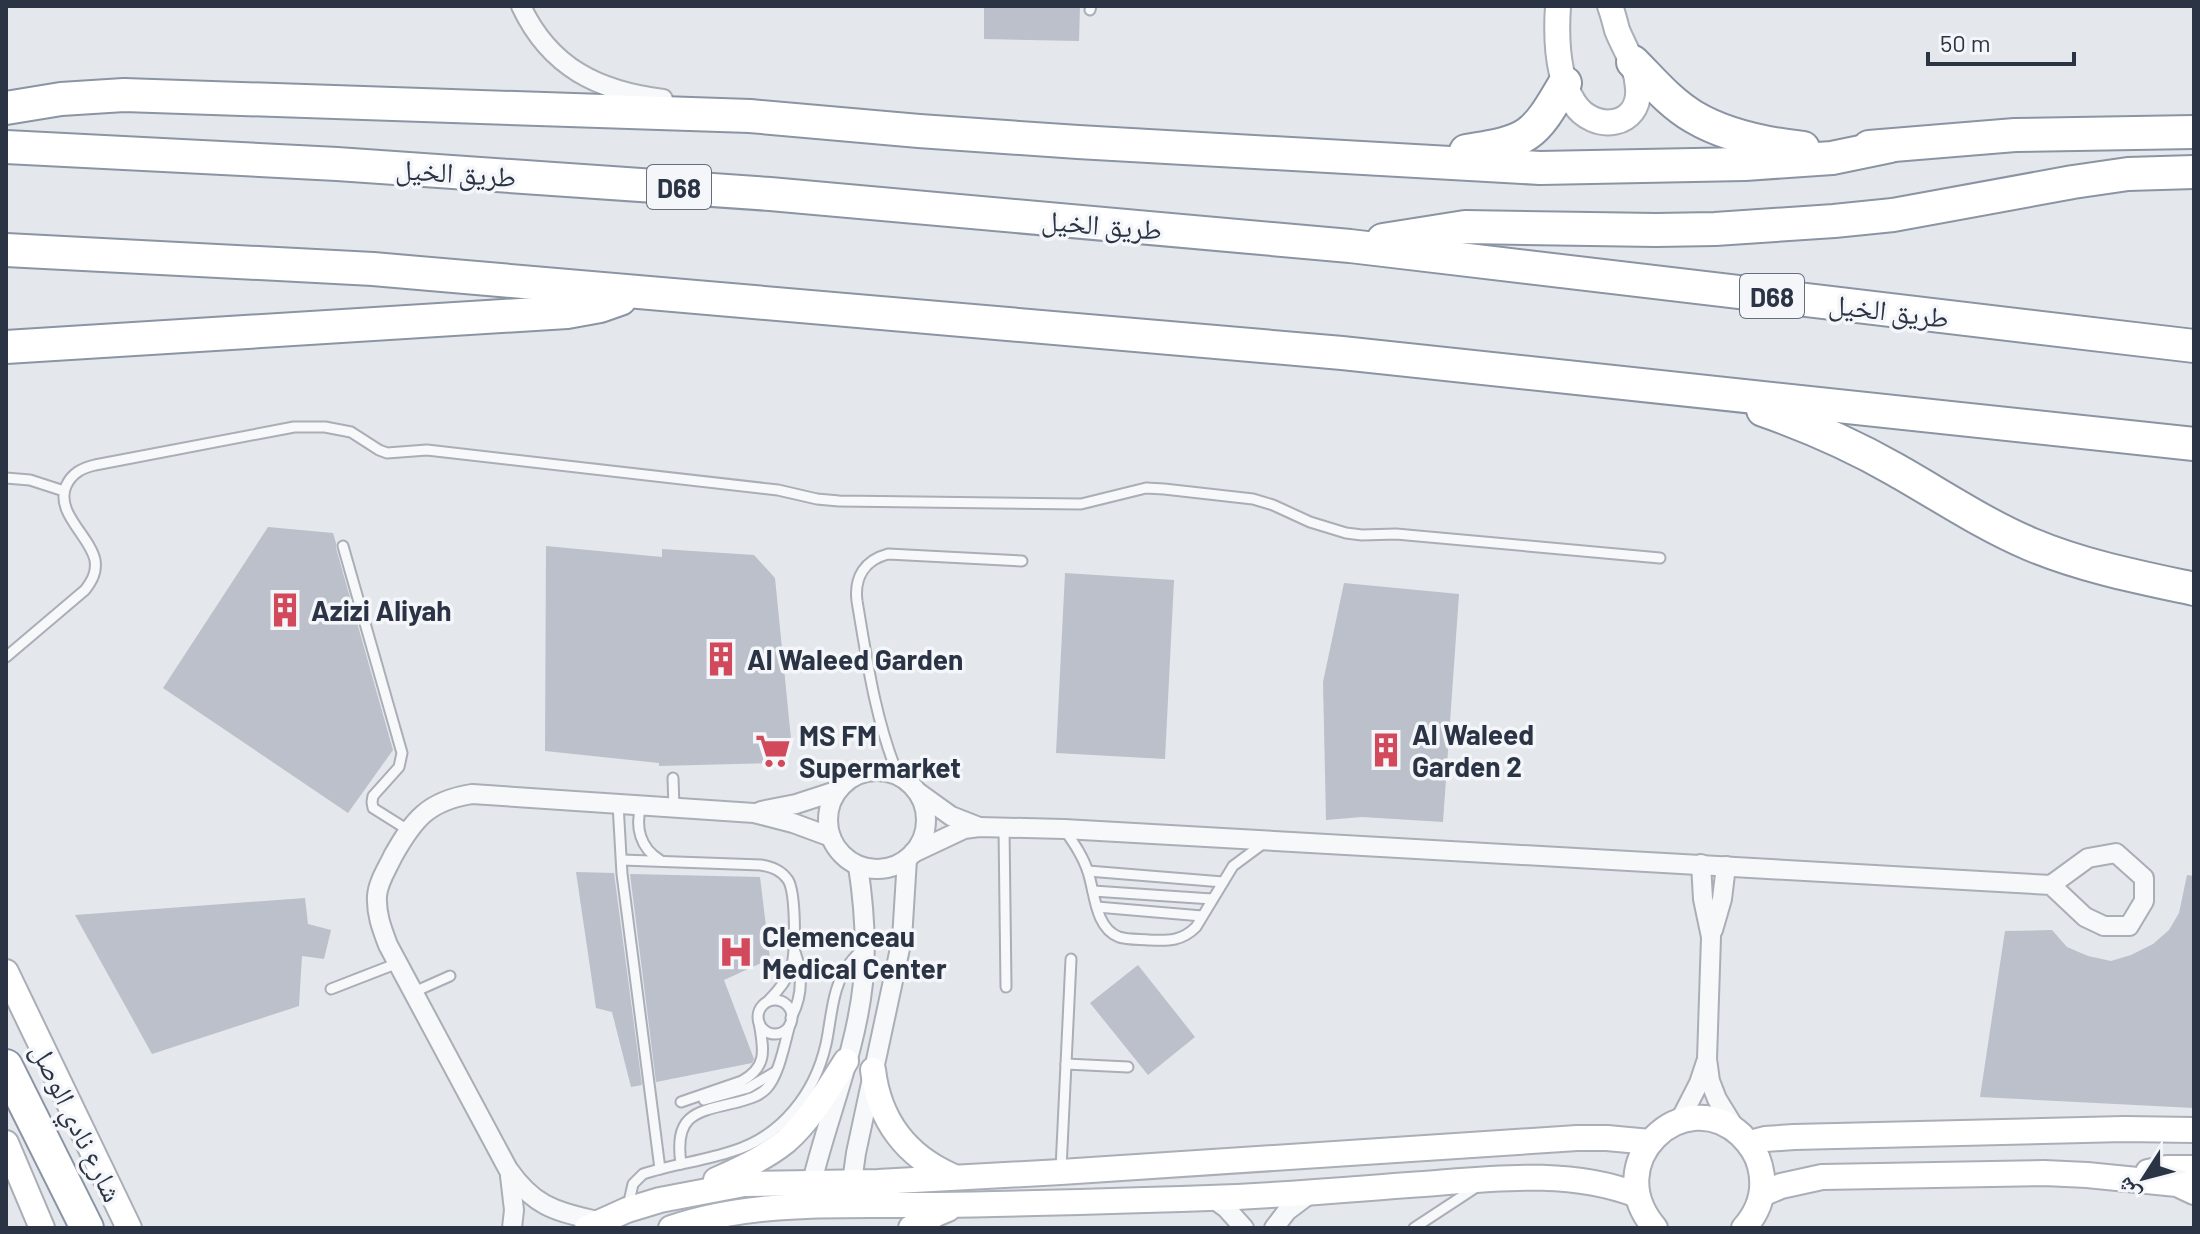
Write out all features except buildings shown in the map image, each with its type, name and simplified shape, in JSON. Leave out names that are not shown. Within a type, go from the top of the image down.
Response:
[{"type":"highway","points":[[1633,62],[1693,117],[1720,129],[1777,145],[1808,148],[1890,146],[2026,134],[2194,132]]},
{"type":"highway","points":[[1425,161],[1521,139],[1546,116],[1565,83]]},
{"type":"highway","points":[[6,108],[61,99],[124,95],[750,116],[1078,142],[1540,168],[1656,167],[1819,159],[1890,146]]},
{"type":"highway","name":"طريق الخيل","points":[[6,147],[337,164],[770,194],[1350,246],[2194,346]]},
{"type":"highway","points":[[1350,246],[1465,227],[1671,230],[1834,221],[1893,215],[2128,174],[2194,172]]},
{"type":"highway","points":[[6,250],[373,269],[1342,353],[2194,444]]},
{"type":"highway","points":[[6,347],[567,312],[600,306],[634,293]]},
{"type":"highway","points":[[1706,392],[1783,417],[1846,444],[2029,544],[2097,568],[2194,589]]},
{"type":"highway","points":[[6,1066],[87,1228]]},
{"type":"street","points":[[521,6],[546,45],[588,79],[627,94],[744,109],[750,116]]},
{"type":"street","points":[[1558,6],[1557,35],[1565,83],[1571,99],[1589,119],[1615,122],[1636,103],[1638,85],[1633,62],[1610,6]]},
{"type":"street","points":[[979,827],[939,809],[898,775],[880,771],[869,771],[848,779],[836,791],[827,814],[827,826],[841,854],[858,866],[878,869],[888,868],[952,833],[979,827],[1064,829],[2051,885],[2088,858],[2116,853],[2144,878],[2144,901],[2129,926],[2104,926],[2085,917],[2051,885]]},
{"type":"street","points":[[754,813],[836,791]]},
{"type":"street","points":[[850,1205],[856,1153],[902,939],[910,856],[920,844],[926,823],[916,791]]},
{"type":"street","points":[[811,1205],[744,1184],[688,1193],[627,1210],[594,1225],[537,1201],[521,1187],[508,1169],[398,963],[382,927],[377,910],[377,892],[408,830],[420,815],[435,804],[472,794],[754,813],[831,837]]},
{"type":"street","points":[[1701,864],[1703,899],[1711,937],[1707,1059],[1710,1081],[1717,1099],[1759,1159],[1763,1176],[1762,1194],[1755,1213],[1744,1228]]},
{"type":"street","points":[[811,1205],[863,984],[864,905],[858,866]]},
{"type":"street","points":[[1711,937],[1722,899],[1726,866]]},
{"type":"street","name":"شارع نادي الوصل","points":[[6,972],[129,1224]]},
{"type":"street","points":[[1679,1122],[1695,1093],[1707,1059]]},
{"type":"street","points":[[688,1193],[757,1160],[786,1141],[809,1115],[846,1061]]},
{"type":"street","points":[[873,1070],[880,1105],[898,1136],[923,1161],[954,1177]]},
{"type":"street","points":[[1655,1228],[1643,1212],[1637,1195],[1637,1167],[1650,1142],[1668,1126],[1694,1119],[1709,1119],[1723,1123],[1743,1137],[1765,1139],[2124,1129],[2194,1130]]},
{"type":"street","points":[[2124,1129],[2194,1144]]},
{"type":"street","points":[[850,1205],[954,1177],[1577,1138],[1650,1142]]},
{"type":"street","points":[[6,1143],[42,1228]]},
{"type":"street","points":[[2131,1179],[2167,1168],[2194,1168]]},
{"type":"street","points":[[508,1169],[514,1210],[512,1228]]},
{"type":"street","points":[[1762,1194],[1801,1180],[1822,1177],[2044,1173],[2177,1184],[2194,1192]]},
{"type":"street","points":[[671,1228],[751,1209],[811,1205],[968,1205],[1212,1198],[1487,1180],[1583,1180],[1637,1195]]},
{"type":"street","points":[[1274,1228],[1287,1211],[1311,1193]]},
{"type":"street","points":[[1212,1198],[1244,1228]]},
{"type":"street","points":[[911,1228],[936,1214],[968,1205]]},
{"type":"lane","points":[[6,657],[85,590],[94,576],[92,552],[64,499],[64,491],[72,476],[95,465],[294,427],[325,427],[351,432],[387,453],[427,450],[778,490],[828,501],[1081,504],[1146,488],[1164,489],[1253,499],[1346,533],[1396,534],[1660,558]]},
{"type":"lane","points":[[6,478],[30,480],[64,491]]},
{"type":"lane","points":[[343,546],[402,753],[399,767],[373,796],[373,808],[408,830]]},
{"type":"lane","points":[[898,775],[881,728],[862,632],[856,592],[862,571],[879,556],[897,554],[1022,561]]},
{"type":"lane","points":[[673,778],[674,808]]},
{"type":"lane","points":[[618,804],[622,860],[660,1169]]},
{"type":"lane","points":[[641,806],[640,836],[662,862]]},
{"type":"lane","points":[[1004,828],[1006,987]]},
{"type":"lane","points":[[1064,829],[1088,871],[1105,926],[1118,937],[1127,939],[1179,939],[1196,927],[1233,866],[1268,841]]},
{"type":"lane","points":[[622,860],[761,865],[779,870],[791,886],[800,997],[772,1082],[757,1096],[697,1113],[686,1122],[678,1144],[681,1164]]},
{"type":"lane","points":[[1088,871],[1223,882]]},
{"type":"lane","points":[[1093,891],[1212,899]]},
{"type":"lane","points":[[1097,907],[1202,916]]},
{"type":"lane","points":[[627,1210],[630,1191],[643,1174],[737,1150],[762,1139],[801,1102],[823,1054],[843,972],[865,945]]},
{"type":"lane","points":[[776,1071],[748,1088],[683,1103],[742,1081],[758,1067],[762,1058],[760,1009],[786,979],[795,950]]},
{"type":"lane","points":[[1061,1172],[1071,959]]},
{"type":"lane","points":[[331,989],[398,963]]},
{"type":"lane","points":[[414,992],[450,976]]},
{"type":"lane","points":[[759,1022],[762,1028],[774,1034],[786,1030],[791,1021],[788,1005],[769,1000]]},
{"type":"lane","points":[[1066,1064],[1128,1067]]},
{"type":"lane","points":[[1414,1228],[1487,1180]]},
{"type":"place","name":"Azizi Aliyah","points":[[285,610]]},
{"type":"place","name":"Al Waleed Garden","points":[[721,659]]},
{"type":"place","name":"Al Waleed Garden 2","points":[[1386,750]]},
{"type":"place","name":"MS FM Supermarket","points":[[773,751]]},
{"type":"place","name":"Clemenceau Medical Center","points":[[736,952]]}]
